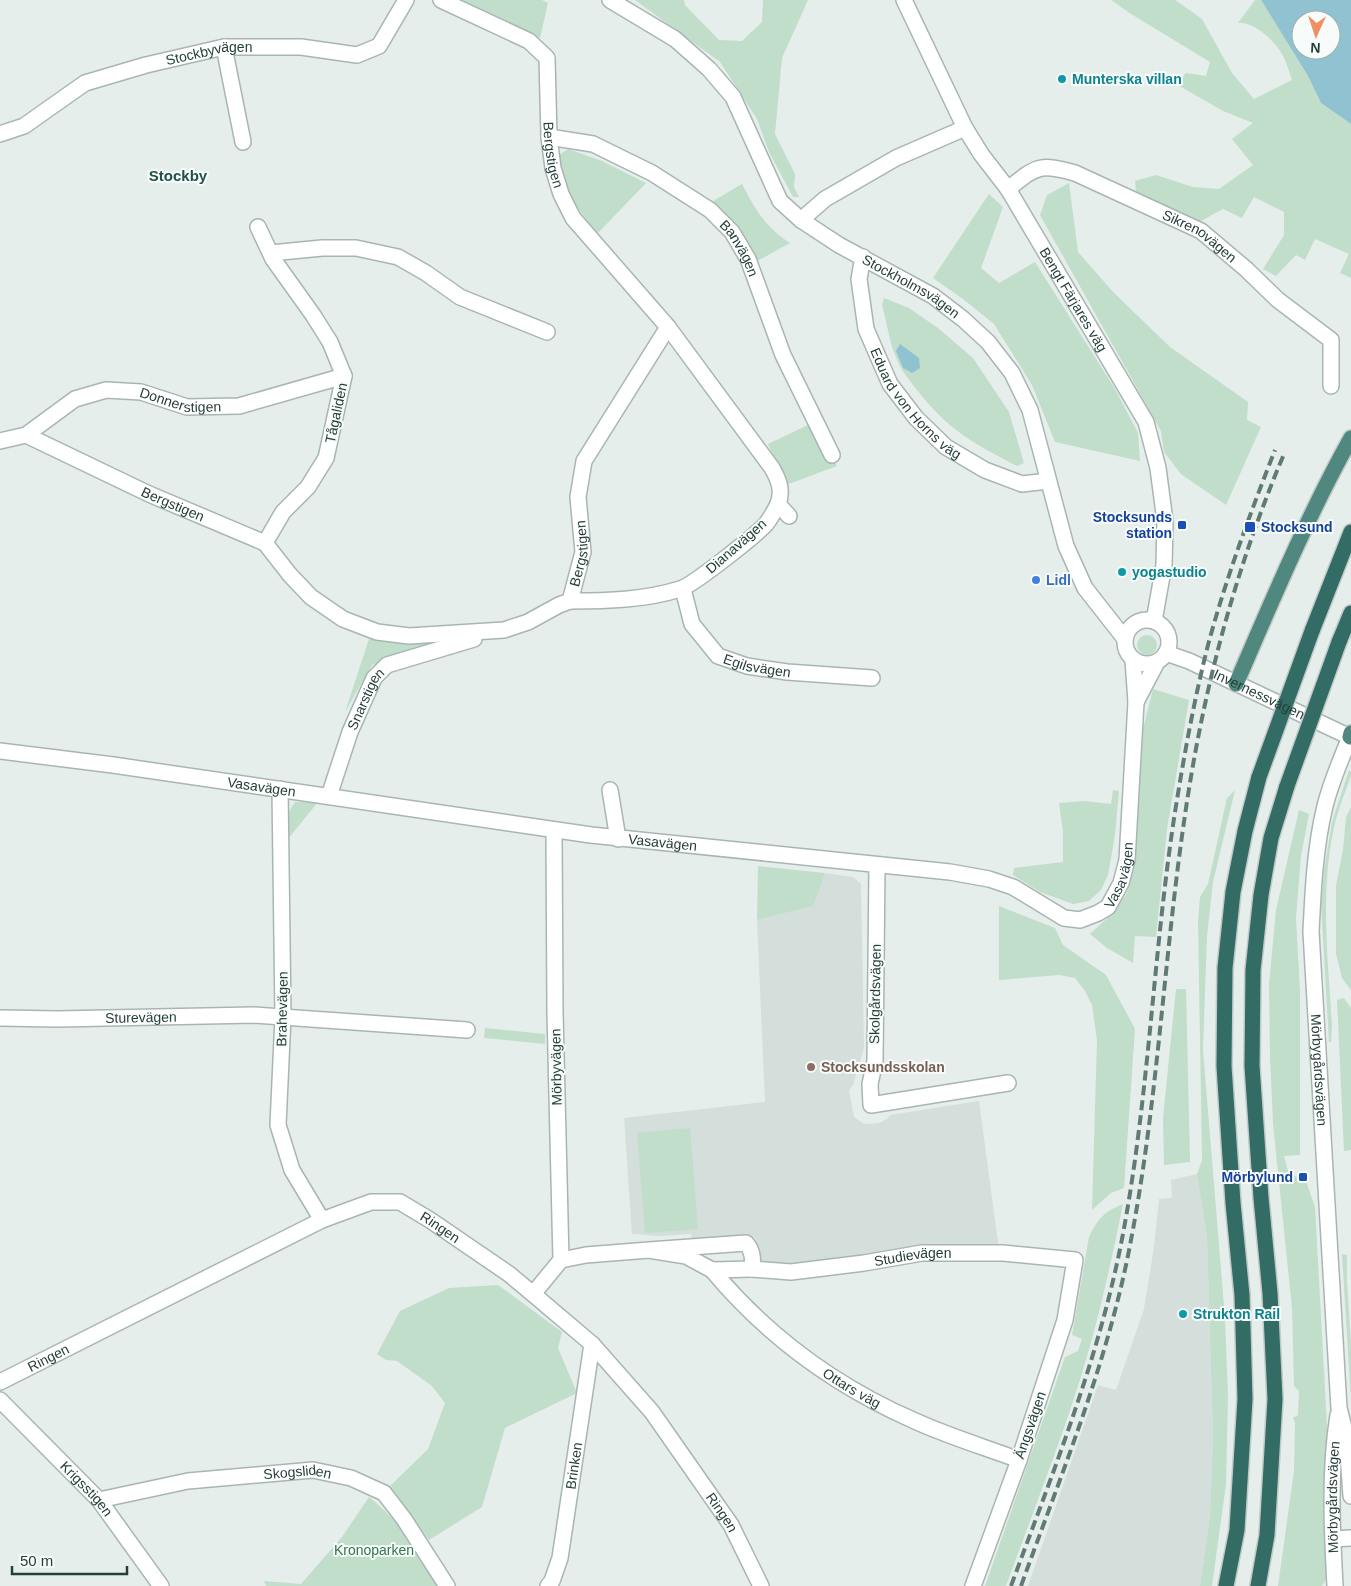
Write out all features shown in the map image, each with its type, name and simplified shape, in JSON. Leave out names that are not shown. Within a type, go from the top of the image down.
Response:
[{"type":"highway","points":[[1236,684],[1285,569],[1351,438]]},
{"type":"highway","points":[[1226,1586],[1237,1530],[1245,1399],[1242,1295],[1233,1203],[1224,1066],[1225,968],[1233,892],[1259,777],[1312,631],[1351,532]]},
{"type":"highway","points":[[1258,1586],[1267,1535],[1275,1399],[1270,1293],[1252,1066],[1252,970],[1262,885],[1271,838],[1287,786],[1351,613]]},
{"type":"street","name":"Stockbyvägen","points":[[0,134],[24,126],[85,83],[146,65],[224,47],[300,47],[357,55],[379,46],[406,0]]},
{"type":"street","name":"Bergstigen","points":[[26,435],[149,494],[265,542],[290,575],[312,597],[343,620],[377,632],[409,636],[504,630],[528,622],[570,601],[583,552],[578,497],[584,461],[668,328],[573,218],[561,194],[553,168],[549,137],[547,58],[529,41],[441,0]]},
{"type":"street","name":"Stockholmsvägen","points":[[610,0],[675,38],[709,69],[733,97],[780,202],[801,220],[839,246],[933,296],[963,319],[988,342],[1012,373],[1030,410],[1066,546],[1085,588],[1125,639]]},
{"type":"street","name":"Bengt Färjares väg","points":[[904,0],[965,128],[981,154],[1008,189],[1146,422],[1158,468],[1165,521],[1164,565],[1154,621]]},
{"type":"street","points":[[224,47],[244,142]]},
{"type":"street","points":[[801,220],[825,200],[896,158],[965,128]]},
{"type":"street","name":"Banvägen","points":[[549,137],[593,144],[652,173],[710,210],[732,232],[748,259],[783,356],[832,455]]},
{"type":"street","name":"Sikrenovägen","points":[[1008,189],[1033,169],[1053,167],[1075,173],[1201,231],[1246,269],[1278,300],[1331,340],[1331,386]]},
{"type":"street","name":"Tågaliden","points":[[258,227],[271,253],[314,314],[330,342],[344,376],[326,458],[308,486],[283,512],[265,542]]},
{"type":"street","points":[[271,253],[322,248],[356,248],[398,257],[426,273],[460,297],[547,332]]},
{"type":"street","name":"Eduard von Horns väg","points":[[864,258],[859,279],[866,329],[890,384],[916,418],[946,447],[985,470],[1022,484],[1048,481]]},
{"type":"street","points":[[668,328],[772,468],[781,484],[778,504],[789,516]]},
{"type":"street","name":"Donnerstigen","points":[[26,435],[75,399],[106,390],[141,392],[187,407],[239,406],[344,376]]},
{"type":"street","points":[[0,441],[26,435]]},
{"type":"street","name":"Dianavägen","points":[[570,601],[604,601],[645,597],[683,589],[730,555],[765,524],[778,504]]},
{"type":"street","name":"Egilsvägen","points":[[683,589],[692,624],[718,656],[747,666],[787,672],[872,678]]},
{"type":"street","points":[[1144,620],[1154,621],[1166,631],[1169,638],[1169,646],[1162,658],[1142,664],[1133,660],[1128,654],[1125,647],[1125,639],[1131,627],[1137,622],[1144,620]]},
{"type":"street","name":"Snarstigen","points":[[328,796],[350,732],[374,678],[387,665],[504,630]]},
{"type":"street","name":"Invernessvägen","points":[[1162,658],[1189,661],[1351,736]]},
{"type":"street","name":"Vasavägen","points":[[1136,702],[1162,658]]},
{"type":"street","name":"Vasavägen","points":[[0,750],[618,839],[950,872],[989,879],[1013,887],[1064,918],[1080,920],[1108,908],[1121,883],[1127,860],[1136,702],[1133,660]]},
{"type":"street","name":"Mörbygårdsvägen","points":[[1351,736],[1325,804],[1314,873],[1311,932],[1339,1408],[1347,1440],[1351,1496]]},
{"type":"street","name":"Brahevägen","points":[[280,789],[283,1017],[278,1125],[292,1170],[322,1220]]},
{"type":"street","points":[[610,790],[618,839]]},
{"type":"street","name":"Mörbyvägen","points":[[554,830],[554,987],[561,1260]]},
{"type":"street","name":"Skolgårdsvägen","points":[[877,865],[875,1061],[870,1084],[872,1105],[1008,1083]]},
{"type":"street","name":"Sturevägen","points":[[0,1018],[58,1019],[254,1015],[467,1030]]},
{"type":"street","name":"Ringen","points":[[0,1382],[322,1220],[371,1202],[400,1202],[430,1220],[509,1274],[592,1344],[652,1412],[684,1456],[731,1525],[761,1586]]},
{"type":"street","name":"Studievägen","points":[[561,1260],[586,1255],[746,1243],[750,1248],[753,1258],[752,1269]]},
{"type":"street","name":"Studievägen","points":[[649,1250],[686,1256],[712,1270],[752,1269],[791,1272],[864,1263],[922,1253],[1003,1253],[1075,1260]]},
{"type":"street","points":[[533,1294],[561,1260]]},
{"type":"street","name":"Ängsvägen","points":[[973,1586],[1019,1460],[1065,1320],[1075,1260]]},
{"type":"street","name":"Ottars väg","points":[[712,1270],[731,1292],[789,1346],[830,1376],[915,1421],[1019,1460]]},
{"type":"street","name":"Brinken","points":[[548,1586],[552,1581],[560,1558],[592,1344]]},
{"type":"street","name":"Krigsstigen","points":[[0,1400],[99,1500],[160,1586]]},
{"type":"street","name":"Mörbygårdsvägen","points":[[1335,1586],[1333,1539],[1334,1437],[1339,1408]]},
{"type":"street","name":"Skogsliden","points":[[99,1500],[188,1481],[227,1477],[313,1470],[352,1478],[384,1493],[404,1518],[446,1586]]},
{"type":"street","points":[[1333,1539],[1351,1538]]},
{"type":"shaded area","name":"Stocksundsskolan","points":[[825,873],[853,877],[861,884],[864,1048],[853,1085],[849,1090],[854,1117],[864,1124],[879,1123],[890,1115],[979,1101],[999,1250],[801,1267],[760,1265],[755,1238],[750,1235],[692,1241],[691,1234],[659,1236],[632,1234],[624,1118],[765,1102],[757,920],[812,906]]},
{"type":"shaded area","points":[[1197,1174],[1207,1237],[1213,1436],[1210,1516],[1200,1586],[1028,1586],[1098,1385],[1116,1390],[1144,1309],[1154,1247],[1159,1199],[1172,1198],[1171,1180]]},
{"type":"green space","points":[[462,0],[542,0],[548,3],[540,38]]},
{"type":"green space","points":[[635,0],[684,0],[685,5],[719,40],[742,41],[762,22],[763,0],[808,0],[782,58],[775,134],[795,174],[794,187],[799,197],[793,197],[769,152],[757,119],[720,62]]},
{"type":"green space","points":[[1111,0],[1175,0],[1202,19],[1232,73],[1254,99],[1292,80],[1283,57],[1274,43],[1250,25],[1238,23],[1255,0],[1261,0],[1291,49],[1291,60],[1298,60],[1321,103],[1351,124],[1351,278],[1340,273],[1349,254],[1315,239],[1305,260],[1296,255],[1276,276],[1263,269],[1284,235],[1284,212],[1254,197],[1242,218],[1223,209],[1201,221],[1136,192],[1135,181],[1156,175],[1193,187],[1219,189],[1253,165],[1232,139],[1253,123],[1223,111],[1176,84],[1186,73],[1206,76],[1210,62]]},
{"type":"green space","points":[[568,149],[602,161],[646,183],[597,234],[569,196],[558,156]]},
{"type":"green space","points":[[1069,183],[1078,252],[1114,293],[1170,347],[1248,402],[1247,420],[1261,427],[1226,505],[1181,474],[1164,452],[1161,431],[1040,215],[1047,195]]},
{"type":"green space","points":[[742,184],[751,202],[767,224],[790,243],[752,264],[737,228],[713,201]]},
{"type":"green space","points":[[989,194],[1003,207],[981,268],[999,283],[1035,262],[1115,389],[1138,433],[1140,461],[1055,442],[1032,385],[994,324],[933,278]]},
{"type":"green space","points":[[884,298],[909,308],[938,328],[973,358],[1009,412],[1024,463],[1017,466],[974,443],[950,425],[928,404],[902,370],[898,361],[882,305]]},
{"type":"green space","points":[[810,424],[837,466],[786,485],[768,444]]},
{"type":"green space","points":[[474,635],[392,657],[372,665],[345,712],[370,636]]},
{"type":"green space","points":[[1147,635],[1154,638],[1157,645],[1154,652],[1147,655],[1140,652],[1137,645],[1140,638]]},
{"type":"green space","points":[[1153,689],[1189,700],[1167,829],[1156,937],[1135,936],[1133,963],[1107,948],[1090,934],[1113,913],[1127,893],[1135,860],[1143,729]]},
{"type":"green space","points":[[1349,770],[1351,771],[1351,776],[1336,819],[1331,845],[1326,896],[1332,1026],[1331,1042],[1329,1042],[1321,903],[1332,822]]},
{"type":"green space","points":[[1113,790],[1119,791],[1115,835],[1108,875],[1101,890],[1089,901],[1073,904],[1040,892],[1013,875],[1014,868],[1063,862],[1063,832],[1059,803],[1085,801],[1111,804]]},
{"type":"green space","points":[[1235,790],[1213,882],[1207,936],[1203,1050],[1225,1318],[1228,1396],[1226,1484],[1212,1586],[1200,1586],[1210,1516],[1213,1436],[1207,1237],[1197,1174],[1202,1160],[1198,921],[1200,897],[1208,884],[1227,798]]},
{"type":"green space","points":[[295,802],[318,802],[288,839],[288,813]]},
{"type":"green space","points":[[1351,807],[1351,990],[1342,978],[1336,954],[1336,885],[1343,850],[1346,817]]},
{"type":"green space","points":[[1299,810],[1309,814],[1301,856],[1296,918],[1300,991],[1300,1155],[1284,1156],[1289,1175],[1305,1178],[1315,1207],[1329,1463],[1326,1543],[1327,1578],[1322,1586],[1278,1586],[1294,1471],[1295,1423],[1293,1418],[1298,1415],[1299,1391],[1294,1386],[1292,1308],[1273,1124],[1269,985],[1276,910]]},
{"type":"green space","points":[[758,866],[825,873],[813,906],[757,920]]},
{"type":"green space","points":[[999,906],[1055,928],[1063,945],[1106,975],[1135,1029],[1124,1188],[1111,1193],[1092,1210],[1097,1040],[1092,1005],[1085,991],[1075,978],[1059,975],[999,980]]},
{"type":"green space","points":[[1176,989],[1186,989],[1190,1162],[1164,1165],[1163,1118]]},
{"type":"green space","points":[[1344,998],[1351,1008],[1351,1150],[1344,1151],[1337,1000]]},
{"type":"green space","points":[[485,1028],[545,1034],[545,1044],[484,1038]]},
{"type":"green space","points":[[690,1128],[698,1229],[645,1233],[637,1133]]},
{"type":"green space","points":[[1123,1204],[1107,1279],[1088,1353],[1049,1470],[1006,1586],[985,1586],[1065,1357],[1078,1351],[1082,1339],[1072,1335],[1089,1237],[1102,1216]]},
{"type":"green space","points":[[1342,1254],[1347,1255],[1351,1342],[1351,1401]]},
{"type":"green space","points":[[498,1285],[562,1332],[558,1348],[577,1393],[505,1428],[482,1507],[429,1540],[389,1487],[428,1449],[445,1403],[432,1386],[397,1361],[386,1360],[377,1354],[400,1311],[449,1288]]},
{"type":"green space","name":"Kronoparken","points":[[369,1497],[400,1527],[442,1586],[266,1586],[264,1581],[301,1584],[342,1537]]},
{"type":"water","points":[[1261,0],[1351,0],[1351,124],[1321,103],[1298,60],[1341,60],[1341,10],[1291,10],[1291,49]]},
{"type":"water","points":[[900,344],[919,358],[920,368],[912,373],[903,368],[896,351]]},
{"type":"railway","points":[[1011,1586],[1074,1414],[1101,1327],[1112,1283],[1122,1239],[1139,1133],[1168,865],[1175,812],[1198,686],[1223,595],[1275,450]]},
{"type":"railway","points":[[1021,1586],[1083,1415],[1122,1284],[1148,1134],[1178,868],[1192,768],[1211,676],[1236,586],[1250,542],[1284,454]]},
{"type":"place","name":"Munterska villan","points":[[1062,79]]},
{"type":"place","name":"Stocksunds station","points":[[1182,525]]},
{"type":"place","name":"Stocksund","points":[[1250,527]]},
{"type":"place","name":"yogastudio","points":[[1122,572]]},
{"type":"place","name":"Lidl","points":[[1036,580]]},
{"type":"place","name":"Stocksundsskolan","points":[[811,1067]]},
{"type":"place","name":"Mörbylund","points":[[1303,1177]]},
{"type":"place","name":"Strukton Rail","points":[[1183,1314]]},
{"type":"district","name":"Stockby","points":[[178,176]]}]
